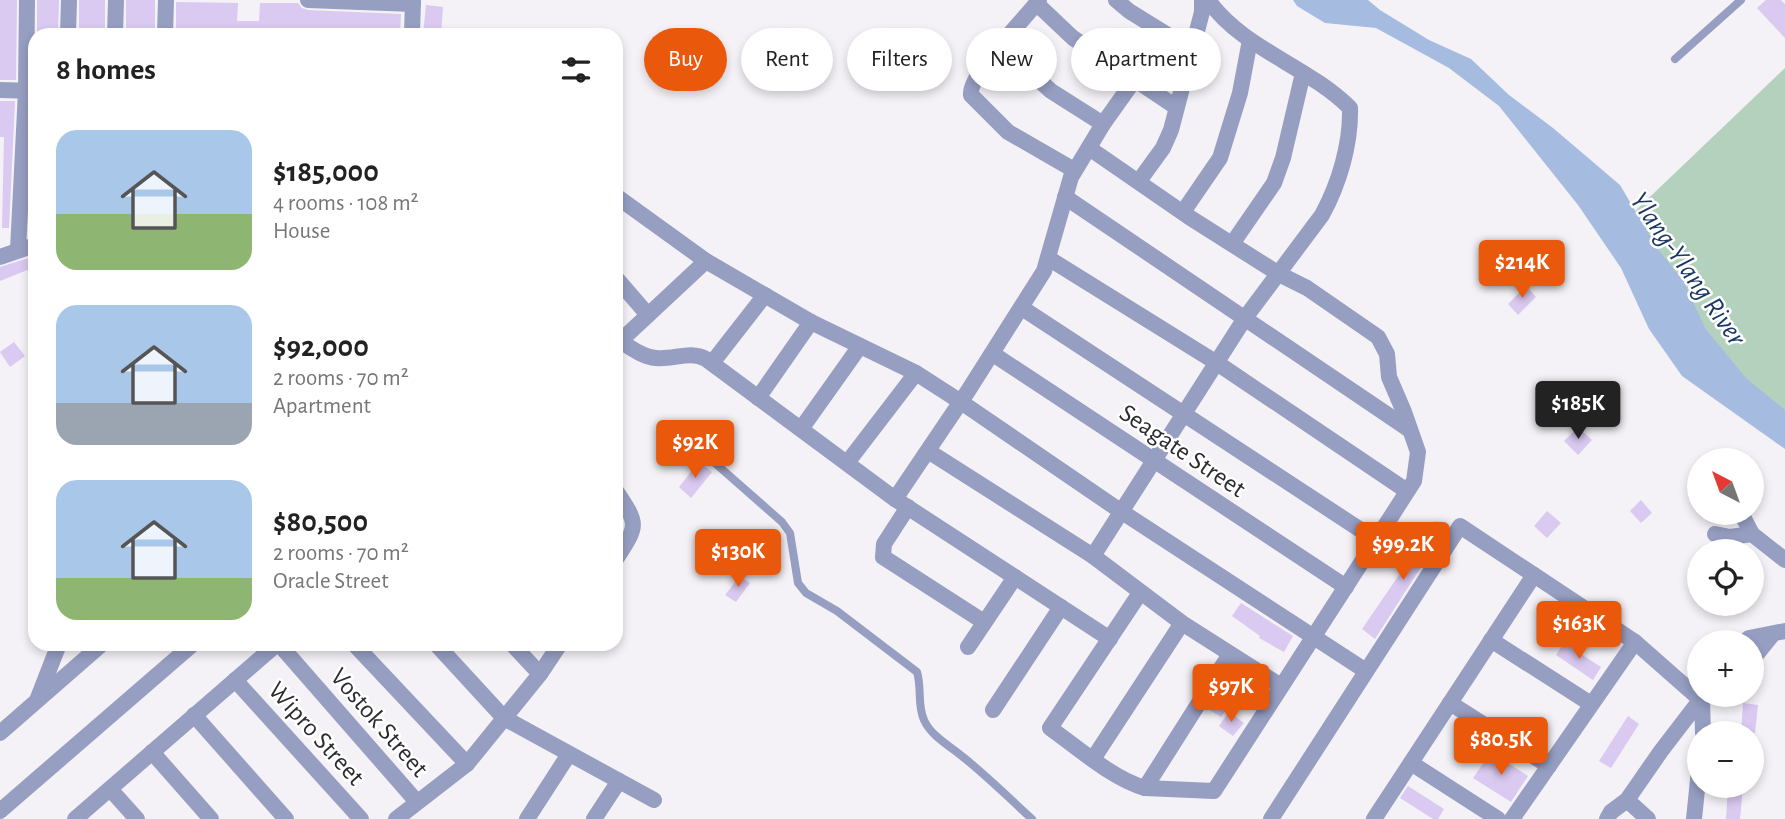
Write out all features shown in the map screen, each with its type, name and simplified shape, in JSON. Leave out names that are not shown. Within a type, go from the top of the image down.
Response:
[{"type":"street","points":[[27,0],[28,30]]},
{"type":"street","points":[[68,28],[69,0]]},
{"type":"street","points":[[116,0],[116,28]]},
{"type":"street","points":[[165,28],[166,0]]},
{"type":"street","points":[[308,0],[413,2],[412,28]]},
{"type":"street","points":[[1116,0],[1156,28]]},
{"type":"street","points":[[1198,28],[1202,0]]},
{"type":"street","points":[[1093,556],[1245,318],[1322,215],[1342,166],[1350,108],[1339,97],[1250,40],[1218,13],[1208,0]]},
{"type":"street","points":[[1016,28],[1038,2],[1071,36]]},
{"type":"street","points":[[1183,212],[1220,158],[1240,93],[1250,40]]},
{"type":"street","points":[[1232,244],[1274,183],[1283,158],[1303,73]]},
{"type":"street","points":[[0,90],[28,91]]},
{"type":"street","points":[[970,91],[971,95],[1007,132],[1074,170]]},
{"type":"street","points":[[1051,91],[1103,124]]},
{"type":"street","points":[[984,622],[883,557],[884,544],[928,451],[1044,271],[1074,170],[1126,91]]},
{"type":"street","points":[[1153,91],[1176,107]]},
{"type":"street","points":[[1139,181],[1163,148],[1171,130],[1180,91]]},
{"type":"street","points":[[18,250],[28,118]]},
{"type":"street","points":[[1089,148],[1232,244],[1307,288],[1378,337],[1387,354],[1389,377],[1418,452],[1414,481],[1408,491],[1214,791],[1145,788],[1135,785],[1050,728],[1140,593]]},
{"type":"street","points":[[1065,197],[1410,430]]},
{"type":"street","points":[[623,202],[706,261],[811,322],[916,373],[1122,512],[1366,671]]},
{"type":"street","points":[[0,257],[28,246]]},
{"type":"street","points":[[1048,258],[1217,363],[1408,491]]},
{"type":"street","points":[[623,338],[706,261]]},
{"type":"street","points":[[623,286],[649,315]]},
{"type":"street","points":[[712,363],[765,295]]},
{"type":"street","points":[[1022,308],[1376,540]]},
{"type":"street","points":[[758,398],[811,322]]},
{"type":"street","points":[[623,346],[655,358],[693,354],[712,363],[902,503],[1110,639]]},
{"type":"street","points":[[802,429],[860,346]]},
{"type":"street","name":"Seagate Street","points":[[993,354],[1346,587]]},
{"type":"street","points":[[847,463],[916,373]]},
{"type":"street","points":[[928,451],[1093,556],[1182,623],[1281,687]]},
{"type":"street","points":[[623,504],[633,516],[632,534],[623,548]]},
{"type":"street","points":[[1747,525],[1752,534],[1785,560]]},
{"type":"street","points":[[1271,819],[1460,526],[1634,642],[1687,682]]},
{"type":"street","points":[[1715,534],[1730,537],[1752,534]]},
{"type":"street","points":[[1374,819],[1534,575]]},
{"type":"street","points":[[968,647],[1015,577]]},
{"type":"street","points":[[993,710],[1061,607]]},
{"type":"street","points":[[1093,759],[1182,623]]},
{"type":"street","points":[[1764,648],[1779,632]]},
{"type":"street","points":[[1491,640],[1591,704]]},
{"type":"street","points":[[1512,819],[1634,642]]},
{"type":"street","points":[[37,701],[56,651]]},
{"type":"street","points":[[0,733],[94,651]]},
{"type":"street","points":[[0,811],[185,651]]},
{"type":"street","points":[[75,819],[270,651]]},
{"type":"street","name":"Vostok Street","points":[[284,651],[417,802]]},
{"type":"street","points":[[361,651],[467,764]]},
{"type":"street","points":[[442,651],[504,718],[654,800]]},
{"type":"street","points":[[519,651],[540,674]]},
{"type":"street","points":[[396,819],[467,764],[540,674],[555,651]]},
{"type":"street","points":[[1145,788],[1230,654]]},
{"type":"street","name":"Wipro Street","points":[[236,680],[361,819]]},
{"type":"street","points":[[1450,703],[1549,765]]},
{"type":"street","points":[[1607,819],[1611,812],[1627,800],[1661,751],[1698,707]]},
{"type":"street","points":[[194,715],[286,819]]},
{"type":"street","points":[[152,752],[211,819]]},
{"type":"street","points":[[527,819],[569,754]]},
{"type":"street","points":[[1411,762],[1498,819]]},
{"type":"street","points":[[594,819],[619,781]]},
{"type":"street","points":[[110,789],[137,819]]},
{"type":"street","points":[[1694,819],[1696,798]]},
{"type":"street","points":[[1626,819],[1627,800]]},
{"type":"street","points":[[1627,800],[1648,819]]},
{"type":"lane","points":[[1675,59],[1741,0]]},
{"type":"lane","points":[[683,435],[782,522],[790,533],[798,583],[806,593],[837,611],[917,672],[921,684],[920,711],[925,723],[936,736],[964,757],[1032,819]]},
{"type":"green space","points":[[1785,68],[1785,427],[1611,234]]},
{"type":"water","points":[[1293,0],[1368,0],[1429,40],[1471,59],[1509,95],[1620,185],[1657,248],[1684,282],[1705,328],[1746,378],[1785,410],[1785,449],[1682,376],[1649,329],[1621,268],[1578,205],[1499,106],[1449,68],[1376,28],[1325,23],[1297,6]]},
{"type":"building","points":[[0,0],[17,0],[16,80],[0,80]]},
{"type":"building","points":[[37,0],[59,0],[58,28],[37,28]]},
{"type":"building","points":[[79,0],[105,0],[105,28],[79,28]]},
{"type":"building","points":[[126,0],[155,0],[155,28],[126,28]]},
{"type":"building","points":[[1766,0],[1781,0],[1785,4],[1785,38],[1757,8]]},
{"type":"building","points":[[176,2],[238,3],[237,21],[259,21],[260,3],[298,3],[308,10],[401,14],[400,28],[176,28]]},
{"type":"building","points":[[426,5],[443,7],[442,28],[424,28]]},
{"type":"building","points":[[0,101],[15,101],[9,228],[2,228],[4,137],[0,137]]},
{"type":"building","points":[[28,258],[28,270],[0,281],[0,267]]},
{"type":"building","points":[[1526,286],[1536,297],[1518,315],[1508,304]]},
{"type":"building","points":[[14,342],[25,356],[10,367],[0,352]]},
{"type":"building","points":[[1578,427],[1592,440],[1578,455],[1564,441]]},
{"type":"building","points":[[699,462],[712,472],[691,498],[679,487]]},
{"type":"building","points":[[1641,500],[1652,513],[1641,523],[1630,511]]},
{"type":"building","points":[[1547,511],[1561,523],[1547,538],[1534,526]]},
{"type":"building","points":[[1436,521],[1446,528],[1375,639],[1362,629]]},
{"type":"building","points":[[740,576],[750,583],[736,602],[725,595]]},
{"type":"building","points":[[1241,603],[1293,636],[1284,652],[1259,638],[1260,636],[1232,616]]},
{"type":"building","points":[[1564,643],[1601,667],[1593,680],[1556,655]]},
{"type":"building","points":[[1232,673],[1245,681],[1221,717],[1208,709]]},
{"type":"building","points":[[1743,707],[1758,707],[1756,721],[1742,721]]},
{"type":"building","points":[[1229,712],[1244,723],[1233,736],[1219,726]]},
{"type":"building","points":[[1628,716],[1639,724],[1611,768],[1599,761]]},
{"type":"building","points":[[1491,752],[1528,776],[1511,802],[1473,778]]},
{"type":"building","points":[[1408,786],[1444,809],[1438,819],[1433,819],[1400,798]]},
{"type":"building","points":[[1727,798],[1742,798],[1740,819],[1726,819]]},
{"type":"water label","name":"Ylang-Ylang River","points":[[1689,268]]}]
